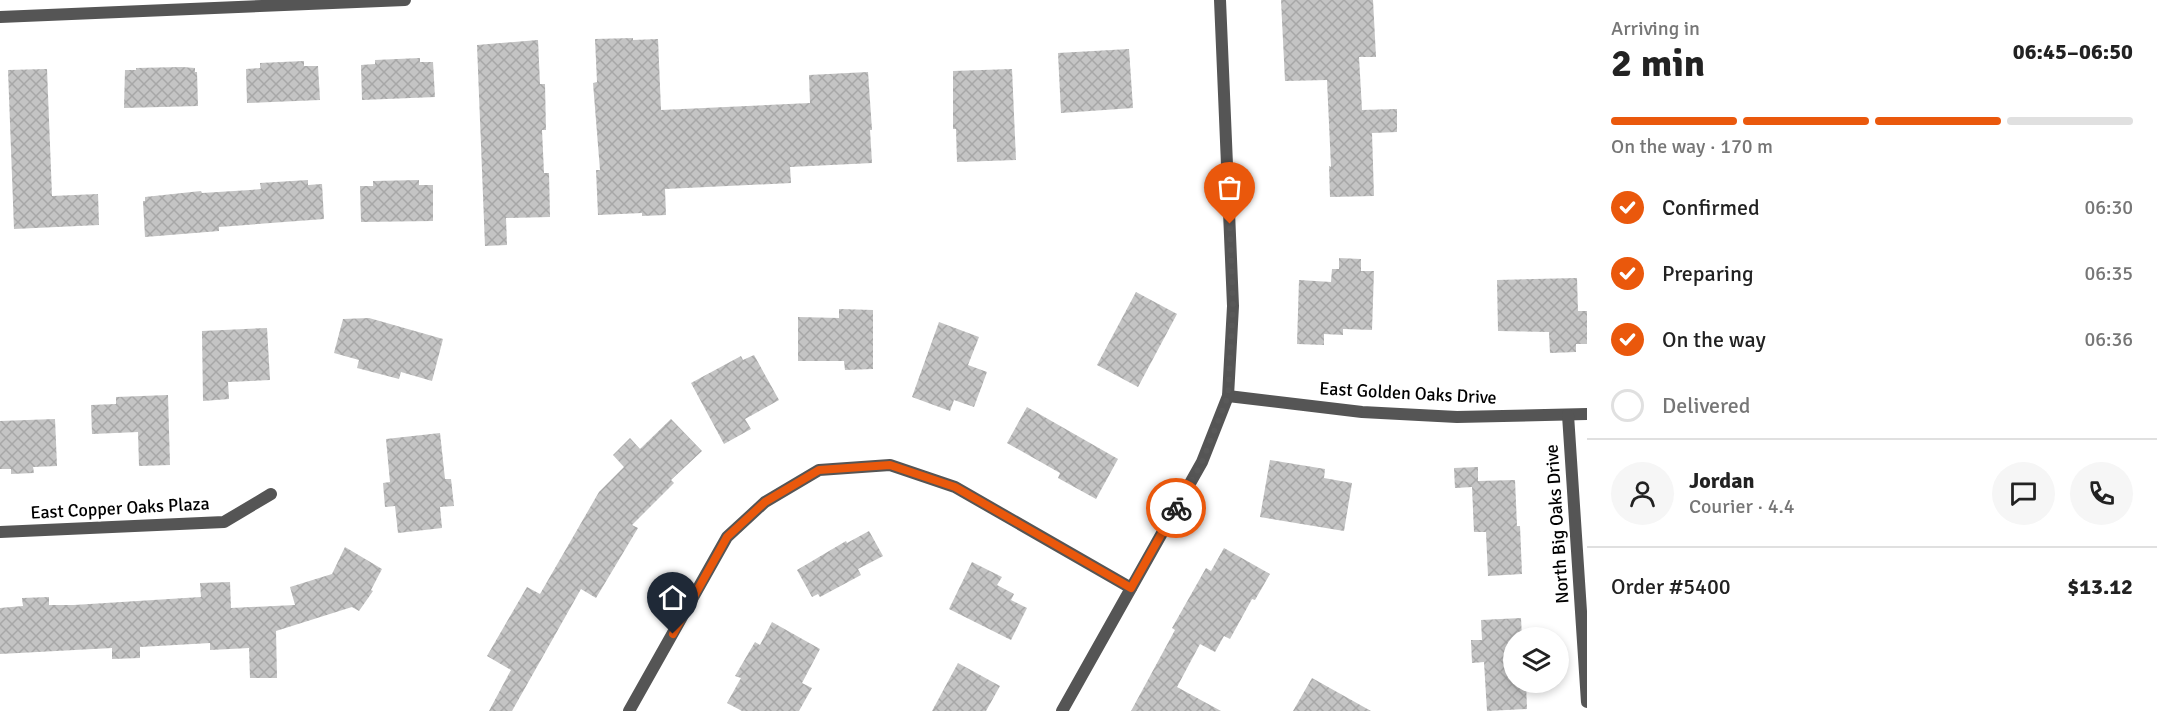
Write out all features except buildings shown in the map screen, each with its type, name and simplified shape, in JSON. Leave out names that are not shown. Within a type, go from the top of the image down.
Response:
[{"type":"street","points":[[0,17],[405,0]]},
{"type":"street","points":[[1062,711],[1202,462],[1228,396],[1233,306],[1220,0]]},
{"type":"street","name":"East Golden Oaks Drive","points":[[1228,396],[1362,412],[1457,417],[1587,414]]},
{"type":"street","name":"North Big Oaks Drive","points":[[1568,415],[1587,702]]},
{"type":"street","points":[[629,711],[727,537],[765,502],[819,470],[890,465],[955,487],[1131,588]]},
{"type":"street","name":"East Copper Oaks Plaza","points":[[0,532],[224,522],[271,494]]},
{"type":"way so far","points":[[1176,508],[1202,462],[1228,396],[1233,306],[1230,224]]},
{"type":"route","points":[[673,634],[727,537],[765,502],[819,470],[890,465],[955,487],[1131,588],[1176,508]]}]
